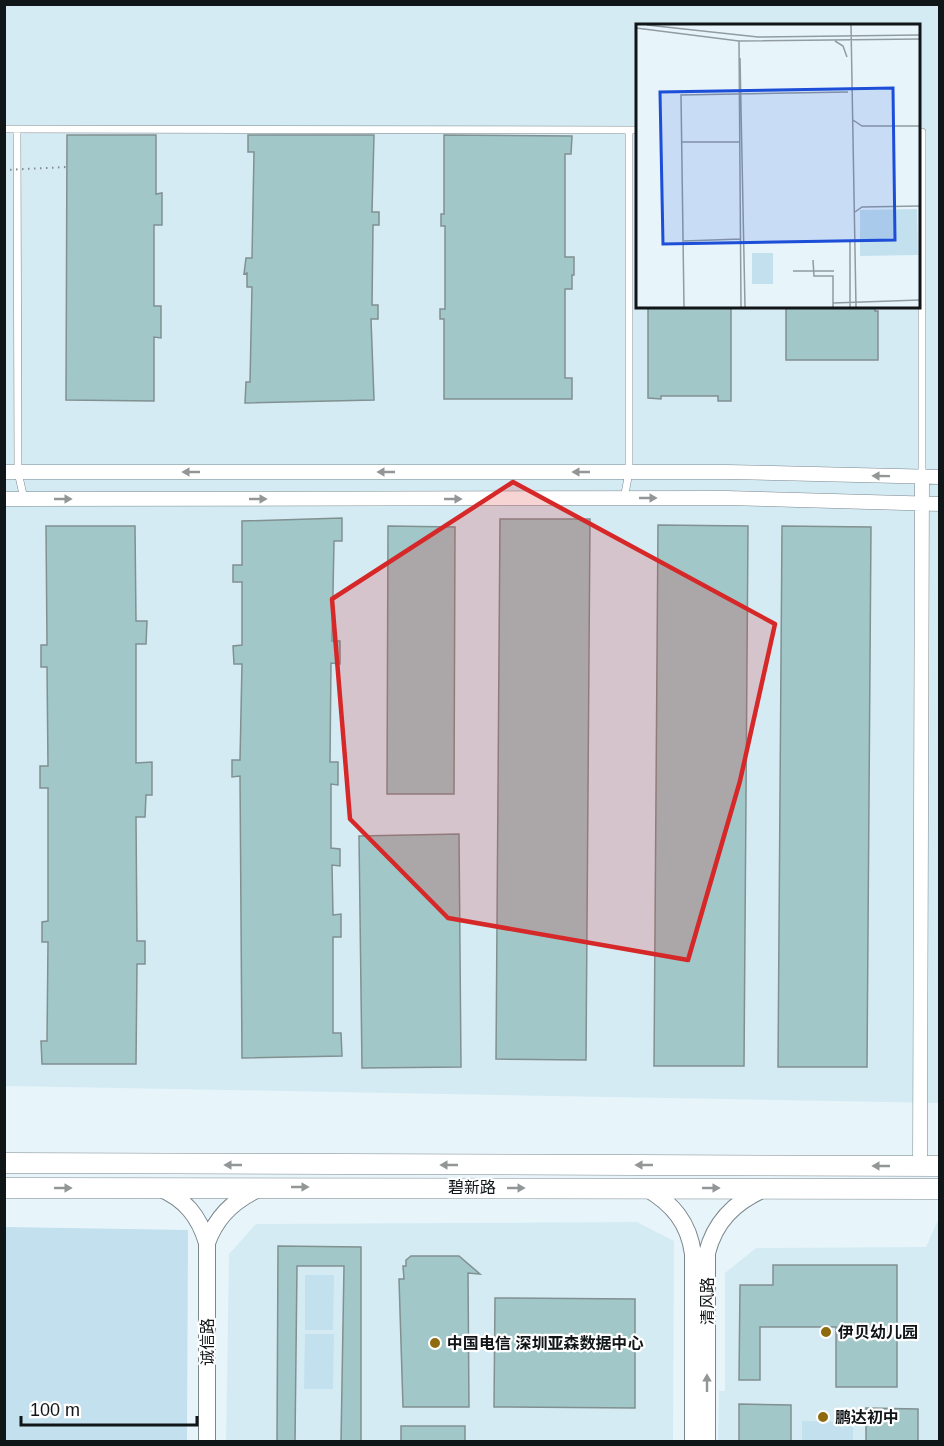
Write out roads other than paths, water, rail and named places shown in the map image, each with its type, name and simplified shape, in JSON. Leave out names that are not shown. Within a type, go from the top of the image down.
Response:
[{"type":"main road","name":"碧新路","points":[[4,1163],[930,1166]]},
{"type":"main road","name":"碧新路","points":[[4,1188],[939,1189]]},
{"type":"street","points":[[11,472],[629,472],[939,477]]},
{"type":"street","points":[[922,477],[930,1166]]},
{"type":"street","points":[[4,499],[624,499],[939,504]]},
{"type":"street","name":"诚信路","points":[[157,1187],[174,1194],[187,1204],[197,1218],[207,1243],[207,1442]]},
{"type":"street","points":[[207,1243],[212,1230],[233,1204],[247,1194],[264,1187]]},
{"type":"street","name":"清风路","points":[[645,1188],[662,1197],[674,1208],[691,1238],[693,1442]]},
{"type":"street","name":"清风路","points":[[706,1442],[707,1253],[710,1239],[730,1210],[745,1198],[767,1188]]},
{"type":"lane","points":[[4,129],[636,130]]},
{"type":"lane","points":[[17,130],[11,472],[24,499]]},
{"type":"lane","points":[[624,499],[629,472],[629,130]]},
{"type":"lane","points":[[920,132],[922,132],[922,477]]},
{"type":"place","name":"伊贝幼儿园","points":[[826,1332]]},
{"type":"place","name":"中国电信 深圳亚森数据中心","points":[[435,1343]]},
{"type":"place","name":"鹏达初中","points":[[823,1417]]}]
